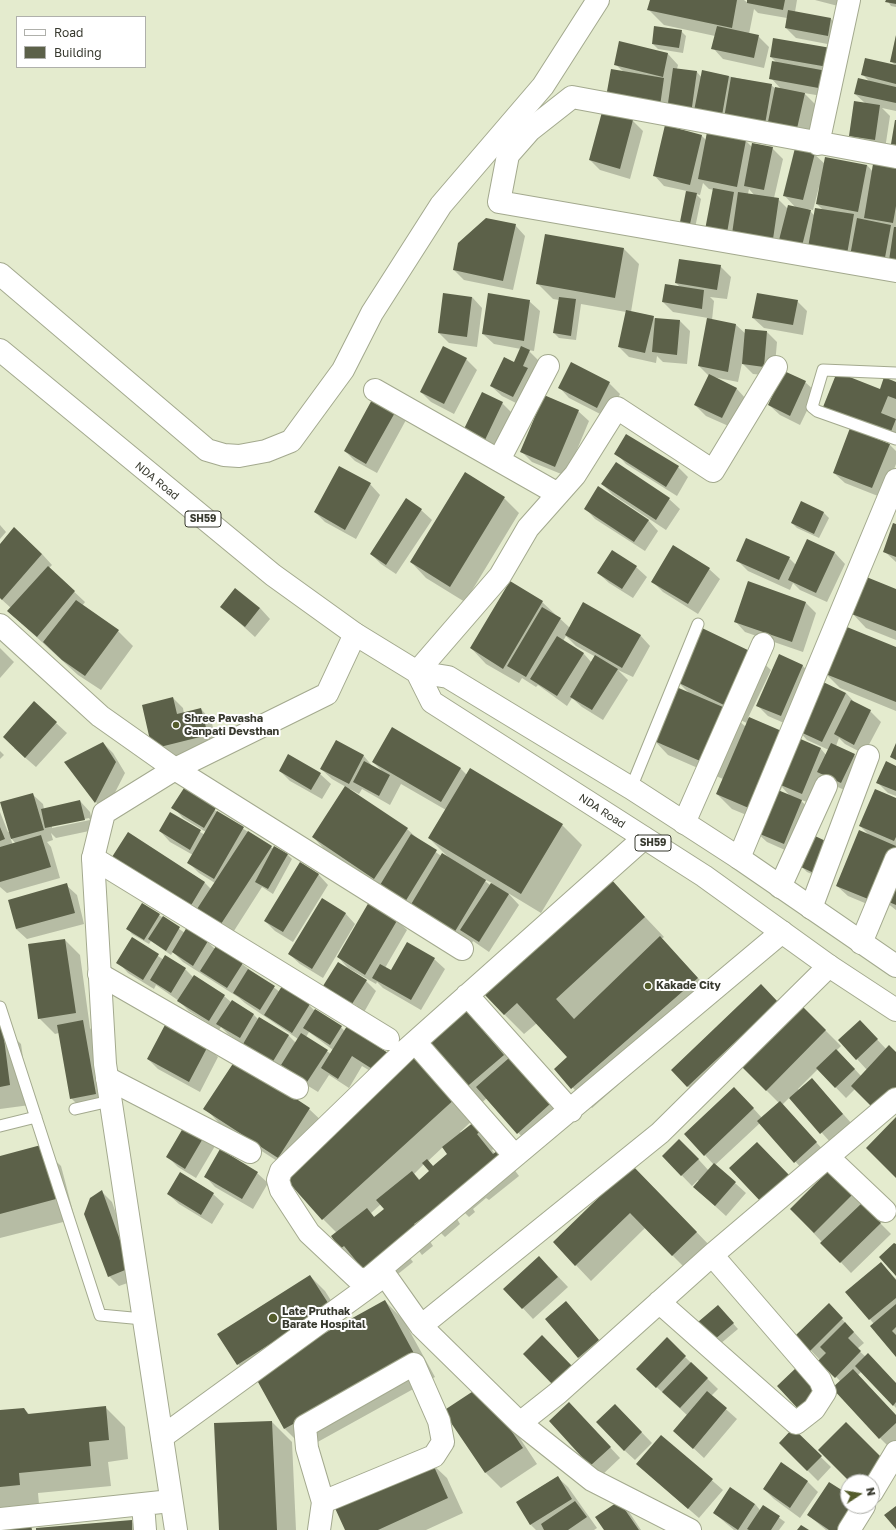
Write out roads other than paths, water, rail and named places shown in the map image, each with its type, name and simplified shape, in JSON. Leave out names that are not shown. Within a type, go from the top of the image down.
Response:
[{"type":"street","points":[[0,274],[207,450],[224,455],[239,456],[266,451],[291,441],[343,370],[372,313],[441,205],[543,86],[598,0]]},
{"type":"street","points":[[818,144],[849,0]]},
{"type":"street","points":[[896,157],[818,144],[572,97],[530,130],[508,155],[499,202],[896,271]]},
{"type":"street","name":"NDA Road","points":[[0,350],[273,575],[355,634],[417,672],[448,677],[631,788],[739,858],[896,966]]},
{"type":"street","points":[[499,460],[548,366]]},
{"type":"street","points":[[417,672],[500,576],[528,528],[575,475],[617,408],[713,471],[776,367]]},
{"type":"street","points":[[375,390],[558,494]]},
{"type":"street","points":[[739,858],[896,480]]},
{"type":"street","points":[[0,625],[100,716],[175,769],[462,949]]},
{"type":"street","points":[[176,1530],[107,1078],[99,974],[93,858],[104,813],[175,769],[327,694],[355,634]]},
{"type":"street","points":[[684,823],[764,644]]},
{"type":"street","name":"NDA Road","points":[[417,672],[432,702],[704,876],[829,966],[896,1010]]},
{"type":"street","points":[[811,908],[868,756]]},
{"type":"street","points":[[780,887],[826,786]]},
{"type":"street","points":[[644,838],[467,994],[281,1171],[278,1180],[281,1190],[309,1233],[357,1278],[367,1280],[571,1111],[782,932]]},
{"type":"street","points":[[93,858],[388,1039]]},
{"type":"street","points":[[861,943],[896,859]]},
{"type":"street","points":[[421,1326],[660,1133],[829,966]]},
{"type":"street","points":[[99,974],[296,1088]]},
{"type":"street","points":[[467,994],[571,1111]]},
{"type":"street","points":[[415,1042],[515,1156]]},
{"type":"street","points":[[107,1078],[250,1152]]},
{"type":"street","points":[[520,1423],[558,1393],[712,1255],[896,1099]]},
{"type":"street","points":[[828,1157],[885,1211]]},
{"type":"street","points":[[659,1302],[796,1423],[814,1409],[825,1392],[820,1380],[712,1255]]},
{"type":"street","points":[[162,1436],[385,1275],[421,1326],[520,1423],[592,1480],[690,1530]]},
{"type":"street","points":[[319,1530],[323,1502],[307,1448],[304,1426],[414,1364],[439,1421],[443,1442],[434,1456],[323,1502]]},
{"type":"street","points":[[880,1479],[896,1452]]},
{"type":"street","points":[[0,1519],[171,1501]]},
{"type":"street","points":[[143,1504],[146,1530]]},
{"type":"street","points":[[849,1530],[859,1514]]},
{"type":"lane","points":[[896,373],[823,370],[812,407],[817,411],[896,438]]},
{"type":"lane","points":[[631,788],[698,624]]},
{"type":"lane","points":[[0,1007],[100,1315],[143,1320]]},
{"type":"lane","points":[[75,1109],[110,1101]]},
{"type":"lane","points":[[0,1126],[36,1117]]},
{"type":"place","name":"Shree Pavasha Ganpati Devsthan","points":[[176,725]]},
{"type":"place","name":"Kakade City","points":[[648,986]]},
{"type":"place","name":"Late Pruthak Barate Hospital","points":[[273,1318]]}]
